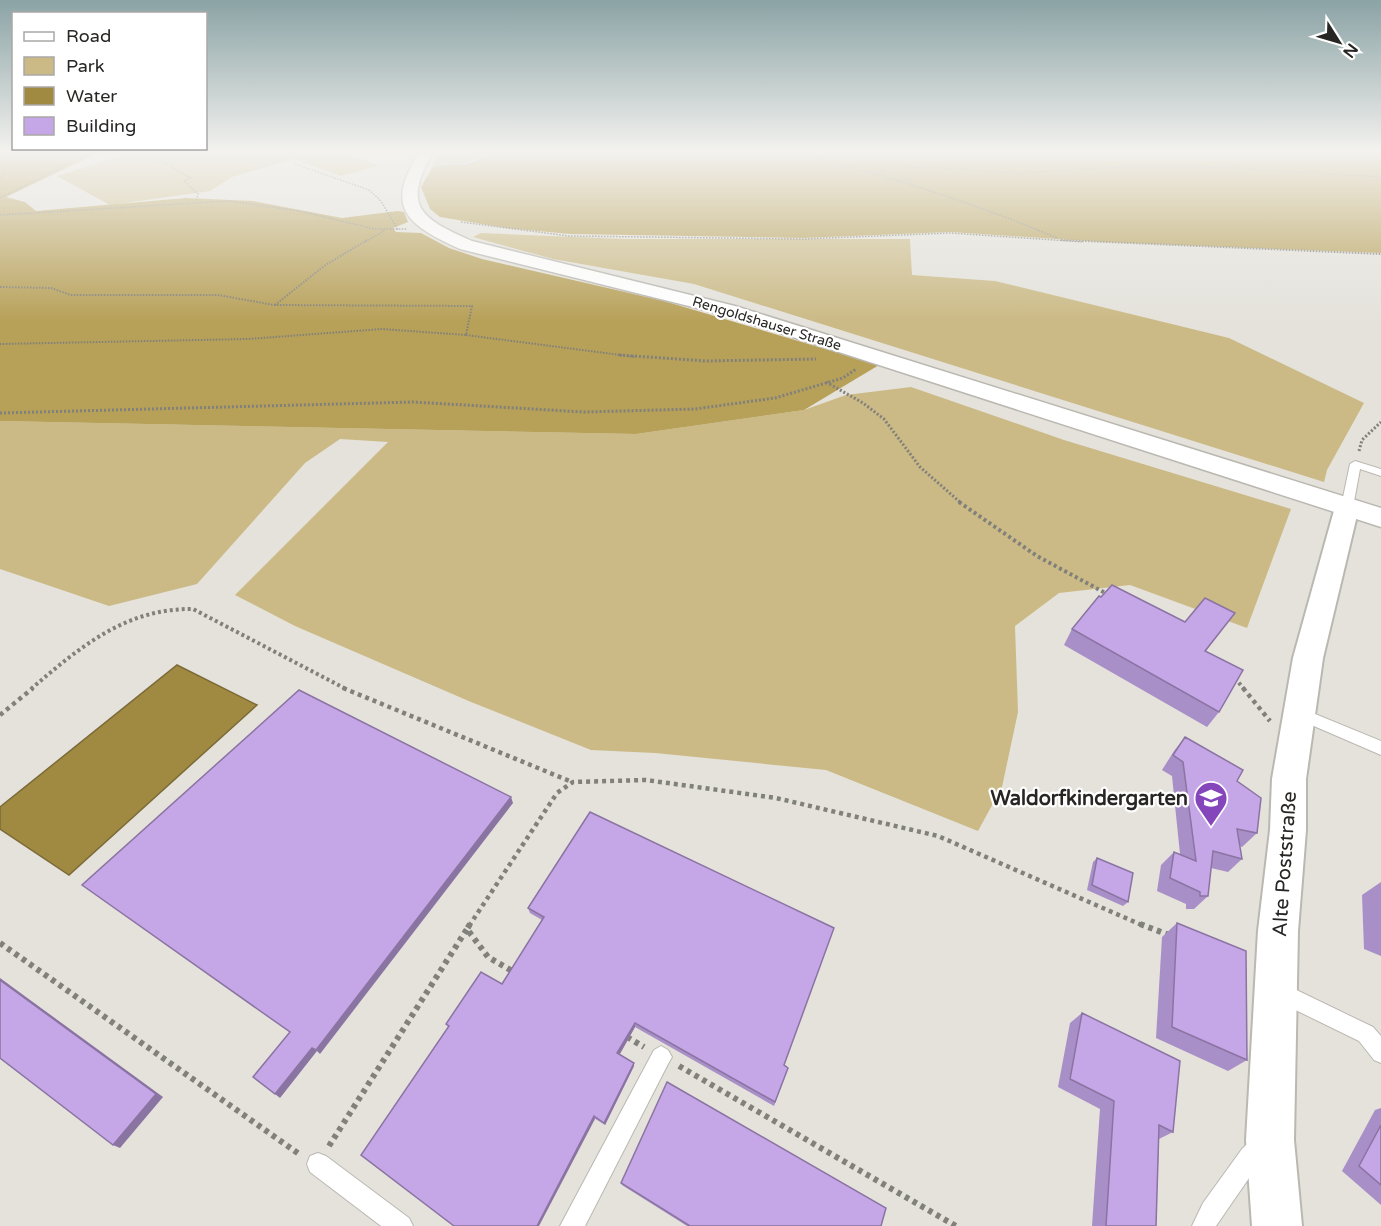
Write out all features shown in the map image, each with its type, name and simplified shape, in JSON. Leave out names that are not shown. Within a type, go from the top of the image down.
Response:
[{"type":"street","name":"Rengoldshauser Straße","points":[[412,208],[428,225],[466,245],[728,310],[1381,518]]},
{"type":"street","name":"Alte Poststraße","points":[[1277,1226],[1270,1140],[1278,932],[1297,724],[1308,658],[1347,507]]},
{"type":"lane","points":[[1347,507],[1355,464],[1381,472]]},
{"type":"lane","points":[[1297,724],[1381,748]]},
{"type":"lane","points":[[1277,991],[1366,1034],[1381,1053]]},
{"type":"lane","points":[[572,1226],[662,1057]]},
{"type":"lane","points":[[1204,1226],[1212,1206],[1238,1175],[1251,1153],[1270,1140]]},
{"type":"lane","points":[[318,1164],[401,1226]]},
{"type":"path","points":[[0,215],[129,208]]},
{"type":"path","points":[[274,305],[324,266],[387,230],[276,208]]},
{"type":"path","points":[[385,208],[398,231]]},
{"type":"path","points":[[984,208],[1008,216],[1060,239]]},
{"type":"path","points":[[459,222],[569,236],[814,239],[950,233],[1381,254]]},
{"type":"path","points":[[0,286],[51,288],[71,295],[218,296],[274,305],[472,306],[466,335]]},
{"type":"path","points":[[0,344],[248,339],[382,329],[466,335],[604,355],[708,361],[794,357],[824,359]]},
{"type":"path","points":[[0,413],[413,402],[584,412],[694,409],[775,398],[843,378],[864,364]]},
{"type":"path","points":[[825,382],[860,400],[885,420],[925,473],[975,512],[1057,570],[1118,598]]},
{"type":"path","points":[[1355,464],[1362,440],[1381,422]]},
{"type":"path","points":[[0,715],[103,633],[131,618],[157,609],[177,607],[193,609],[317,676],[573,782],[646,780],[776,798],[938,836],[1128,920],[1180,939]]},
{"type":"path","points":[[1229,674],[1276,729],[1297,724]]},
{"type":"path","points":[[0,943],[308,1160],[318,1164],[467,929],[557,793],[573,782]]},
{"type":"path","points":[[467,929],[488,957],[519,975]]},
{"type":"path","points":[[621,1034],[956,1226]]},
{"type":"green space","points":[[481,233],[625,239],[910,239],[912,275],[995,281],[1229,338],[1364,403],[1327,470],[1324,482],[694,284],[553,259],[473,237]]},
{"type":"green space","points":[[911,387],[1064,440],[1291,509],[1247,628],[1130,585],[1059,593],[1015,626],[1018,712],[1002,787],[978,831],[826,770],[655,753],[591,750],[471,702],[295,626],[235,595],[388,442],[340,439],[305,463],[197,584],[109,606],[0,569],[0,421],[636,434],[804,410],[846,395]]},
{"type":"shaded area","points":[[0,208],[33,208],[36,211],[68,208],[291,208],[342,218],[404,212],[408,222],[393,228],[396,232],[421,233],[449,248],[482,259],[664,301],[879,365],[804,410],[636,434],[0,421]]},
{"type":"shaded area","points":[[1381,208],[1381,253],[1101,242],[950,232],[803,238],[570,234],[506,228],[440,217],[430,209]]},
{"type":"water","points":[[177,665],[257,705],[69,875],[0,829],[0,807]]},
{"type":"building","points":[[1112,585],[1185,622],[1205,598],[1235,613],[1205,651],[1243,670],[1219,712],[1072,629],[1099,596],[1101,597]]},
{"type":"building","points":[[299,690],[511,797],[316,1050],[312,1048],[275,1094],[253,1077],[290,1032],[82,885]]},
{"type":"building","points":[[1185,737],[1243,770],[1237,781],[1261,798],[1257,833],[1237,829],[1242,859],[1213,851],[1208,896],[1200,896],[1200,892],[1170,878],[1174,852],[1196,861],[1183,762],[1173,755]]},
{"type":"building","points":[[590,812],[834,928],[784,1065],[788,1068],[775,1102],[635,1023],[617,1053],[634,1063],[604,1123],[594,1116],[537,1226],[454,1226],[361,1155],[449,1026],[446,1024],[481,972],[502,984],[544,917],[528,908]]},
{"type":"building","points":[[1097,858],[1133,873],[1128,902],[1092,885]]},
{"type":"building","points":[[1177,923],[1246,951],[1247,1060],[1172,1027]]},
{"type":"building","points":[[0,980],[156,1094],[113,1145],[0,1058]]},
{"type":"building","points":[[1082,1013],[1180,1061],[1173,1132],[1159,1125],[1156,1226],[1106,1226],[1114,1101],[1070,1079]]},
{"type":"building","points":[[667,1082],[886,1208],[881,1226],[690,1226],[621,1183]]},
{"type":"building","points":[[1381,1125],[1381,1185],[1359,1166]]},
{"type":"place","name":"Waldorfkindergarten","points":[[1211,827]]}]
